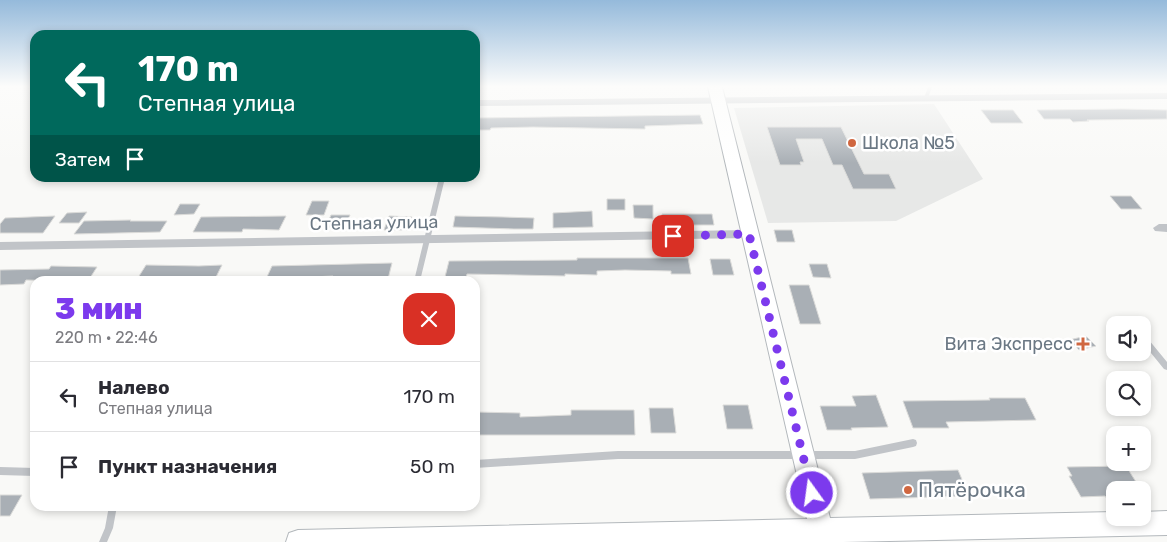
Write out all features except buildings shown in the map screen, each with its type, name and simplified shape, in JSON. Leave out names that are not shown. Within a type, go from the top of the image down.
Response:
[{"type":"main road","points":[[721,112],[821,530]]},
{"type":"main road","points":[[298,542],[476,540],[821,530],[936,532],[1167,524]]},
{"type":"street","name":"Степная улица","points":[[0,246],[749,234]]},
{"type":"lane","points":[[418,276],[441,182]]},
{"type":"lane","points":[[1151,347],[1167,366]]},
{"type":"lane","points":[[480,464],[618,455],[855,455],[913,444]]},
{"type":"lane","points":[[0,471],[30,472]]},
{"type":"lane","points":[[102,542],[109,528],[111,511]]},
{"type":"shaded area","name":"Школа №5","points":[[735,112],[939,112],[983,179],[896,221],[768,223]]},
{"type":"place","name":"Школа №5","points":[[852,143]]},
{"type":"place","name":"Вита Экспресс","points":[[1083,344]]},
{"type":"place","name":"Пятёрочка","points":[[908,490]]},
{"type":"route","points":[[673,236],[749,234],[812,493]]}]
